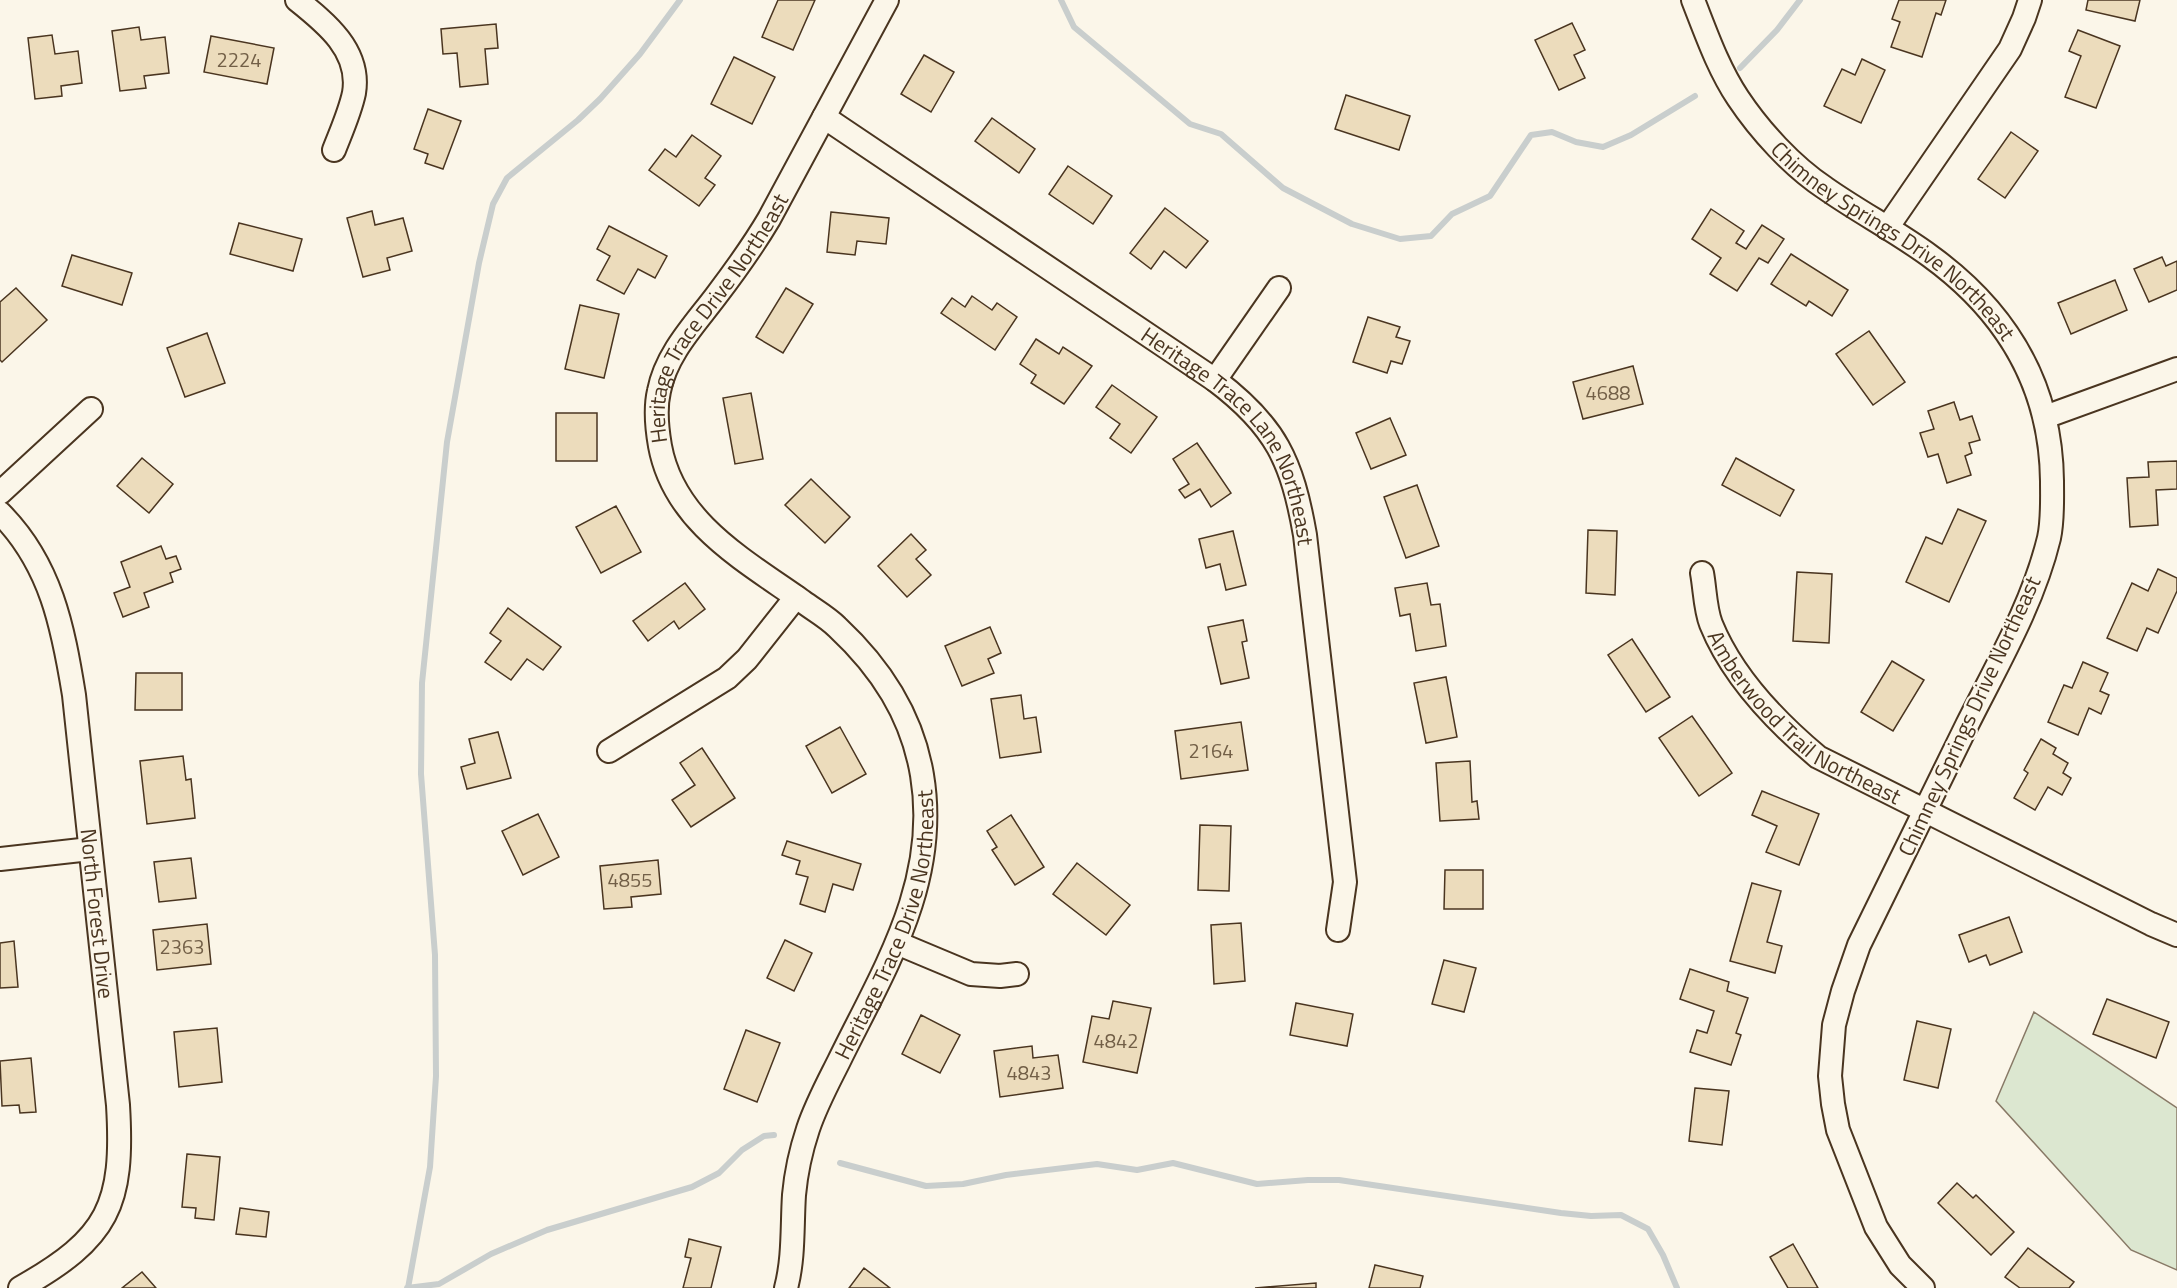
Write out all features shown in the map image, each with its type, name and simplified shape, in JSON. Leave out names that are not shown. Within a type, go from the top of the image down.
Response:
[{"type":"street","points":[[297,0],[340,39],[353,66],[354,92],[334,150]]},
{"type":"street","name":"Heritage Trace Drive Northeast","points":[[786,1288],[797,1172],[808,1130],[824,1090],[897,943],[915,894],[926,836],[925,792],[916,748],[900,705],[885,680],[866,656],[835,624],[717,539],[694,518],[683,504],[672,485],[662,455],[657,408],[659,390],[678,346],[744,258],[770,219],[887,0]]},
{"type":"street","name":"Chimney Springs Drive Northeast","points":[[1693,0],[1738,99],[1778,147],[1822,186],[1931,256],[1992,312],[2011,337],[2027,364],[2045,417],[2052,455],[2049,535],[2043,558],[2017,624],[1856,954],[1834,1025],[1830,1076],[1838,1130],[1876,1227],[1900,1265],[1923,1288]]},
{"type":"street","points":[[1887,228],[2010,49],[2030,0]]},
{"type":"street","name":"Heritage Trace Lane Northeast","points":[[824,117],[1215,380],[1243,401],[1265,426],[1291,473],[1299,500],[1305,535],[1345,882],[1338,930]]},
{"type":"street","points":[[1215,380],[1279,288]]},
{"type":"street","points":[[2045,417],[2177,369]]},
{"type":"street","points":[[0,494],[91,409]]},
{"type":"street","name":"North Forest Drive","points":[[0,513],[12,525],[32,553],[49,587],[59,616],[74,695],[121,1141],[115,1193],[106,1215],[93,1234],[55,1267],[20,1288]]},
{"type":"street","name":"Amberwood Trail Northeast","points":[[1702,573],[1710,622],[1729,657],[1766,708],[1792,736],[1818,757],[2151,924],[2177,934]]},
{"type":"street","points":[[609,751],[727,678],[747,659],[796,597]]},
{"type":"street","points":[[0,859],[90,849]]},
{"type":"street","points":[[897,943],[971,974],[1000,976],[1017,974]]},
{"type":"green space","points":[[2034,1012],[2177,1108],[2177,1270],[2131,1250],[1996,1101]]},
{"type":"building","points":[[778,0],[815,0],[793,50],[762,37]]},
{"type":"building","points":[[1899,0],[1946,0],[1941,15],[1936,13],[1922,57],[1891,47],[1900,22],[1892,19]]},
{"type":"building","points":[[2088,0],[2140,0],[2135,21],[2086,10]]},
{"type":"building","points":[[1572,23],[1585,50],[1574,55],[1585,78],[1559,90],[1535,40]]},
{"type":"building","points":[[496,24],[498,48],[485,49],[488,84],[460,87],[457,53],[443,54],[441,29]]},
{"type":"building","points":[[139,27],[141,40],[165,37],[169,73],[144,76],[146,88],[120,91],[112,31]]},
{"type":"building","points":[[2078,30],[2120,46],[2096,108],[2065,97],[2081,56],[2069,51]]},
{"type":"building","points":[[52,35],[55,54],[78,51],[82,83],[61,86],[62,96],[35,99],[28,38]]},
{"type":"building","points":[[211,36],[274,48],[267,84],[204,72]]},
{"type":"building","points":[[924,55],[954,72],[931,112],[901,94]]},
{"type":"building","points":[[734,57],[775,77],[752,124],[711,104]]},
{"type":"building","points":[[1862,59],[1885,70],[1861,123],[1824,106],[1842,69],[1855,75]]},
{"type":"building","points":[[1346,95],[1410,116],[1399,150],[1335,129]]},
{"type":"building","points":[[428,109],[461,121],[443,169],[425,163],[428,154],[414,149]]},
{"type":"building","points":[[992,118],[1035,149],[1019,173],[975,141]]},
{"type":"building","points":[[2011,132],[2038,151],[2005,198],[1978,179]]},
{"type":"building","points":[[692,135],[721,156],[705,178],[715,185],[699,206],[649,170],[665,149],[676,157]]},
{"type":"building","points":[[1068,166],[1112,196],[1093,224],[1049,194]]},
{"type":"building","points":[[1165,208],[1208,241],[1186,268],[1164,251],[1151,269],[1130,253]]},
{"type":"building","points":[[1711,209],[1744,231],[1736,243],[1746,249],[1762,225],[1784,239],[1768,263],[1759,258],[1737,291],[1710,274],[1721,258],[1692,239]]},
{"type":"building","points":[[372,211],[375,225],[403,218],[412,251],[387,258],[390,270],[363,277],[347,218]]},
{"type":"building","points":[[831,212],[889,218],[886,244],[857,241],[855,255],[827,252]]},
{"type":"building","points":[[239,223],[302,239],[293,271],[230,254]]},
{"type":"building","points":[[609,226],[667,256],[655,278],[638,269],[624,294],[597,280],[610,256],[597,249]]},
{"type":"building","points":[[1791,254],[1848,290],[1832,316],[1809,301],[1806,306],[1771,284]]},
{"type":"building","points":[[72,255],[132,273],[122,305],[62,286]]},
{"type":"building","points":[[2162,257],[2166,266],[2177,261],[2177,290],[2149,302],[2134,269]]},
{"type":"building","points":[[2115,280],[2127,310],[2071,334],[2058,303]]},
{"type":"building","points":[[16,288],[47,320],[2,362],[0,360],[0,302]]},
{"type":"building","points":[[786,288],[813,304],[783,353],[756,337]]},
{"type":"building","points":[[972,296],[992,310],[997,303],[1017,317],[995,350],[941,313],[952,298],[965,307]]},
{"type":"building","points":[[580,305],[619,314],[604,378],[565,369]]},
{"type":"building","points":[[1368,317],[1400,327],[1396,337],[1410,341],[1402,364],[1391,361],[1387,373],[1353,362]]},
{"type":"building","points":[[1869,331],[1905,382],[1873,405],[1836,354]]},
{"type":"building","points":[[207,333],[225,383],[185,397],[167,348]]},
{"type":"building","points":[[1036,339],[1059,354],[1063,347],[1092,366],[1064,404],[1031,383],[1036,375],[1020,364]]},
{"type":"building","points":[[1633,366],[1643,404],[1583,419],[1573,382]]},
{"type":"building","points":[[1112,385],[1157,417],[1131,453],[1110,438],[1120,424],[1096,407]]},
{"type":"building","points":[[751,393],[763,459],[735,464],[723,398]]},
{"type":"building","points":[[1954,402],[1960,420],[1972,416],[1980,440],[1969,443],[1972,453],[1965,456],[1971,475],[1947,483],[1938,454],[1928,457],[1920,433],[1934,429],[1928,411]]},
{"type":"building","points":[[556,413],[597,413],[597,461],[556,461]]},
{"type":"building","points":[[1390,418],[1406,455],[1371,469],[1356,433]]},
{"type":"building","points":[[1197,443],[1231,493],[1211,507],[1200,489],[1185,498],[1179,490],[1189,484],[1173,459]]},
{"type":"building","points":[[142,458],[173,484],[149,513],[117,486]]},
{"type":"building","points":[[1736,458],[1794,490],[1780,516],[1722,485]]},
{"type":"building","points":[[2177,461],[2177,489],[2156,490],[2158,525],[2130,527],[2127,478],[2149,477],[2148,462]]},
{"type":"building","points":[[811,479],[850,517],[825,543],[785,505]]},
{"type":"building","points":[[1417,485],[1439,546],[1406,558],[1384,497]]},
{"type":"building","points":[[616,506],[641,552],[601,573],[576,527]]},
{"type":"building","points":[[1958,509],[1986,521],[1949,602],[1906,582],[1926,537],[1942,544]]},
{"type":"building","points":[[1588,530],[1617,531],[1615,595],[1586,593]]},
{"type":"building","points":[[1233,531],[1246,585],[1226,590],[1220,564],[1206,568],[1199,539]]},
{"type":"building","points":[[911,534],[926,550],[916,559],[931,575],[907,597],[878,566]]},
{"type":"building","points":[[161,546],[166,559],[176,556],[181,569],[170,573],[173,582],[144,593],[149,607],[123,617],[114,593],[130,587],[121,562]]},
{"type":"building","points":[[2158,569],[2177,578],[2177,591],[2158,633],[2147,628],[2137,651],[2107,638],[2132,583],[2148,591]]},
{"type":"building","points":[[1797,572],[1832,574],[1829,643],[1793,641]]},
{"type":"building","points":[[685,583],[705,609],[679,629],[674,621],[648,641],[633,621]]},
{"type":"building","points":[[1427,583],[1431,605],[1440,604],[1446,646],[1416,651],[1410,614],[1400,616],[1395,588]]},
{"type":"building","points":[[508,608],[561,647],[543,670],[527,659],[511,680],[485,662],[501,641],[490,633]]},
{"type":"building","points":[[1243,620],[1247,641],[1242,642],[1249,678],[1221,684],[1208,627]]},
{"type":"building","points":[[990,627],[1001,653],[988,659],[994,673],[962,686],[945,646]]},
{"type":"building","points":[[1632,639],[1670,697],[1646,712],[1608,655]]},
{"type":"building","points":[[1892,661],[1924,680],[1893,731],[1861,712]]},
{"type":"building","points":[[2083,662],[2108,673],[2100,691],[2109,695],[2101,714],[2089,708],[2078,735],[2048,722],[2064,685],[2072,688]]},
{"type":"building","points":[[136,673],[182,673],[182,710],[135,710]]},
{"type":"building","points":[[1446,677],[1457,737],[1426,743],[1414,683]]},
{"type":"building","points":[[1021,695],[1024,719],[1036,717],[1041,752],[1000,758],[991,699]]},
{"type":"building","points":[[1692,716],[1732,773],[1699,796],[1659,738]]},
{"type":"building","points":[[1241,722],[1248,770],[1181,779],[1175,731]]},
{"type":"building","points":[[840,727],[866,774],[832,793],[806,746]]},
{"type":"building","points":[[498,732],[511,778],[467,789],[461,767],[475,763],[469,739]]},
{"type":"building","points":[[2041,739],[2056,748],[2053,754],[2068,763],[2063,773],[2071,778],[2062,795],[2048,787],[2035,810],[2014,798],[2028,773],[2024,770]]},
{"type":"building","points":[[702,748],[735,798],[691,827],[672,800],[695,785],[680,763]]},
{"type":"building","points":[[183,756],[186,780],[191,779],[195,818],[147,824],[140,761]]},
{"type":"building","points":[[1470,761],[1472,802],[1477,801],[1479,819],[1440,821],[1436,763]]},
{"type":"building","points":[[1762,791],[1819,814],[1799,865],[1766,852],[1777,826],[1752,815]]},
{"type":"building","points":[[538,814],[559,857],[523,875],[502,831]]},
{"type":"building","points":[[1011,815],[1044,867],[1015,885],[992,850],[997,847],[987,831]]},
{"type":"building","points":[[1200,825],[1231,826],[1229,891],[1198,890]]},
{"type":"building","points":[[787,841],[861,864],[853,890],[833,884],[825,912],[800,904],[808,877],[796,874],[800,861],[782,855]]},
{"type":"building","points":[[191,858],[196,898],[159,902],[154,862]]},
{"type":"building","points":[[658,860],[661,894],[631,897],[632,907],[604,909],[600,866]]},
{"type":"building","points":[[1077,863],[1130,905],[1106,935],[1053,894]]},
{"type":"building","points":[[1445,870],[1483,870],[1483,909],[1444,909]]},
{"type":"building","points":[[1752,883],[1781,891],[1767,942],[1782,946],[1775,973],[1730,961]]},
{"type":"building","points":[[2009,917],[2022,952],[1990,965],[1986,955],[1969,962],[1959,935]]},
{"type":"building","points":[[1241,923],[1245,981],[1214,984],[1211,925]]},
{"type":"building","points":[[207,924],[211,964],[157,970],[153,930]]},
{"type":"building","points":[[785,940],[812,953],[794,991],[767,978]]},
{"type":"building","points":[[14,941],[18,987],[0,988],[0,943]]},
{"type":"building","points":[[1444,960],[1476,968],[1464,1012],[1432,1004]]},
{"type":"building","points":[[1690,969],[1729,982],[1727,991],[1748,998],[1736,1033],[1741,1035],[1731,1065],[1690,1052],[1697,1030],[1707,1033],[1714,1011],[1680,999]]},
{"type":"building","points":[[2107,999],[2169,1022],[2156,1058],[2093,1034]]},
{"type":"building","points":[[1113,1001],[1151,1008],[1137,1073],[1083,1062],[1092,1016],[1109,1019]]},
{"type":"building","points":[[1296,1003],[1353,1014],[1347,1046],[1290,1035]]},
{"type":"building","points":[[921,1015],[960,1035],[940,1073],[902,1054]]},
{"type":"building","points":[[1917,1021],[1951,1029],[1938,1088],[1904,1080]]},
{"type":"building","points":[[217,1028],[222,1082],[179,1087],[174,1032]]},
{"type":"building","points":[[746,1030],[780,1043],[757,1102],[724,1089]]},
{"type":"building","points":[[1032,1046],[1033,1058],[1058,1055],[1063,1088],[1000,1097],[994,1051]]},
{"type":"building","points":[[31,1058],[36,1112],[20,1113],[19,1105],[2,1106],[0,1061]]},
{"type":"building","points":[[1695,1088],[1729,1091],[1722,1145],[1689,1141]]},
{"type":"building","points":[[187,1154],[220,1157],[214,1220],[195,1218],[196,1208],[182,1207]]},
{"type":"building","points":[[1957,1183],[1973,1198],[1976,1195],[2014,1232],[1991,1255],[1938,1203]]},
{"type":"building","points":[[240,1208],[269,1212],[266,1237],[236,1234]]},
{"type":"building","points":[[689,1239],[721,1247],[711,1288],[683,1288],[691,1258],[685,1257]]},
{"type":"building","points":[[1793,1244],[1818,1288],[1788,1288],[1770,1257]]},
{"type":"building","points":[[2028,1248],[2074,1282],[2069,1288],[2020,1288],[2005,1277]]},
{"type":"building","points":[[1375,1265],[1423,1276],[1420,1288],[1369,1288]]},
{"type":"building","points":[[864,1268],[890,1288],[849,1288]]},
{"type":"building","points":[[142,1272],[156,1288],[122,1288]]},
{"type":"building","points":[[1316,1283],[1316,1288],[1255,1288]]},
{"type":"waterway","points":[[408,1288],[430,1167],[436,1076],[435,955],[421,774],[422,683],[447,442],[479,263],[493,204],[507,178],[600,99],[640,54],[680,0]]},
{"type":"waterway","points":[[1061,0],[1074,27],[1190,124],[1221,134],[1283,188],[1352,224],[1400,239],[1431,236],[1452,214],[1490,196],[1531,135],[1552,132],[1576,142],[1603,147],[1631,135],[1695,96]]},
{"type":"waterway","points":[[1740,68],[1777,30],[1800,0]]},
{"type":"waterway","points":[[407,1288],[439,1284],[491,1254],[547,1230],[692,1187],[719,1173],[742,1150],[764,1136],[774,1135]]},
{"type":"waterway","points":[[840,1163],[926,1186],[963,1184],[1006,1175],[1097,1164],[1137,1170],[1173,1163],[1257,1184],[1339,1180],[1561,1213],[1591,1216],[1621,1215],[1648,1229],[1663,1255],[1677,1288]]}]
